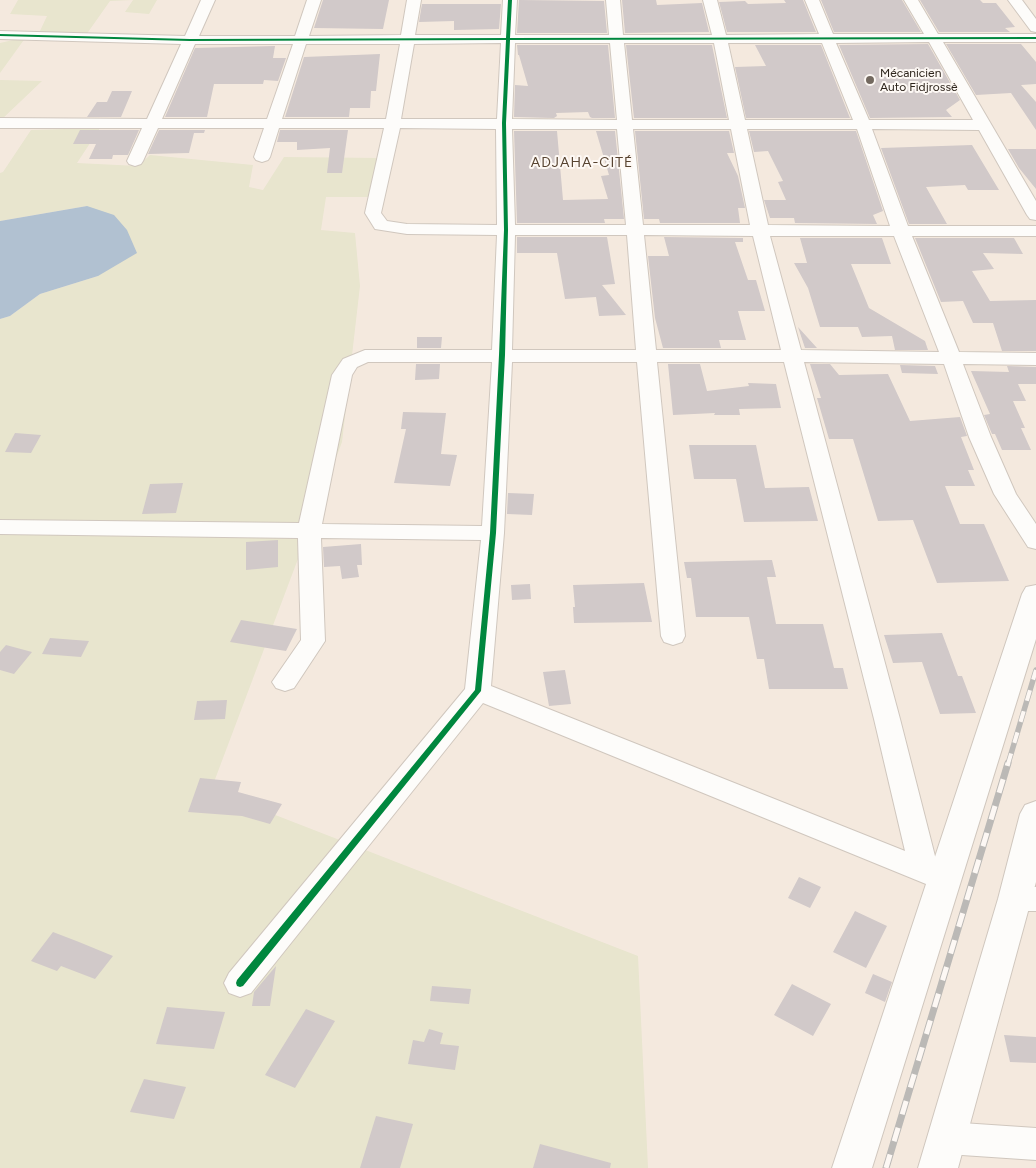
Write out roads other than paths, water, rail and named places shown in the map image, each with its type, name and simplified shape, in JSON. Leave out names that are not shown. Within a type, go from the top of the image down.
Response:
[{"type":"main road","points":[[852,1168],[934,875],[1036,594]]},
{"type":"main road","points":[[943,1153],[1026,899],[1036,814]]},
{"type":"street","points":[[135,162],[208,0]]},
{"type":"street","points":[[262,157],[314,0]]},
{"type":"street","points":[[414,0],[393,124],[373,214],[381,225],[407,229],[506,230],[1036,231]]},
{"type":"street","points":[[240,983],[478,692],[493,533],[502,355],[506,230],[504,123],[510,0]]},
{"type":"street","points":[[613,0],[673,636]]},
{"type":"street","points":[[710,0],[760,230],[792,356],[887,718],[934,875]]},
{"type":"street","points":[[812,0],[863,125],[901,231],[951,357],[980,438],[1005,494],[1036,542]]},
{"type":"street","points":[[911,0],[1036,215]]},
{"type":"street","points":[[1015,0],[1036,28]]},
{"type":"street","points":[[0,35],[190,40],[1036,38]]},
{"type":"street","points":[[0,122],[983,125]]},
{"type":"street","points":[[285,682],[313,640],[309,530],[342,375],[350,363],[365,356],[792,356],[1036,359]]},
{"type":"street","points":[[0,527],[493,533]]},
{"type":"street","points":[[478,692],[934,875]]},
{"type":"street","points":[[943,1153],[1036,1144]]},
{"type":"water","points":[[87,206],[114,215],[127,230],[137,253],[98,276],[40,294],[10,316],[0,319],[0,221]]},
{"type":"railway","points":[[1008,764],[1036,670]]},
{"type":"railway","points":[[886,1168],[1008,763]]},
{"type":"place","name":"Mécanicien Auto Fidjrossè","points":[[870,80]]},
{"type":"district","name":"ADJAHA-CITÉ","points":[[582,163]]}]
